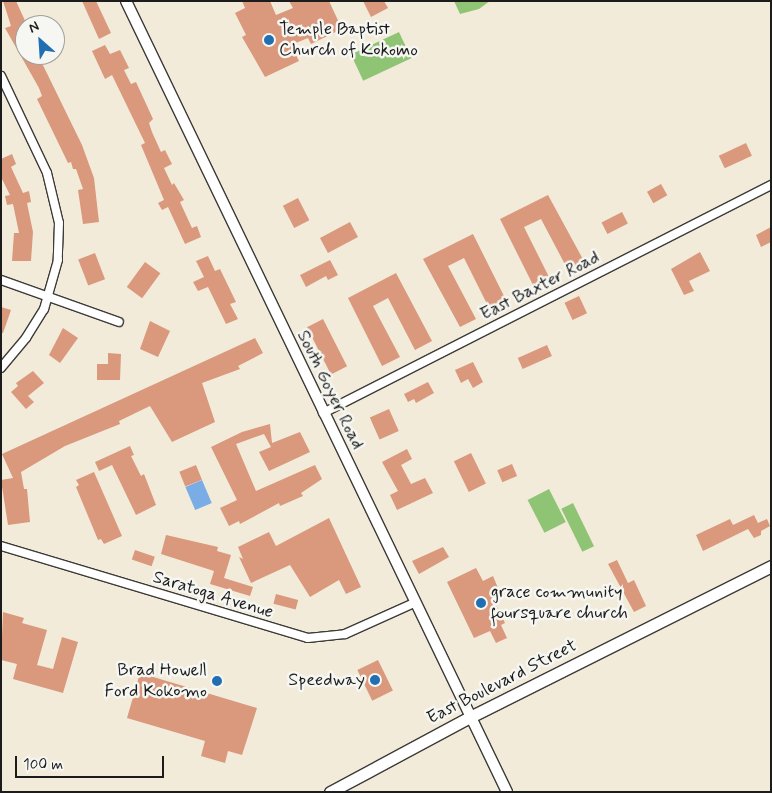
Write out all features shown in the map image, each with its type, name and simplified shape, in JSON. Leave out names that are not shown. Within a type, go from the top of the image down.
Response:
[{"type":"main road","name":"East Boulevard Street","points":[[330,792],[472,716],[771,566]]},
{"type":"street","name":"South Goyer Road","points":[[126,1],[414,603],[472,716],[507,792]]},
{"type":"street","points":[[1,76],[53,190],[59,223],[58,260],[49,297],[26,338],[1,368]]},
{"type":"street","name":"East Baxter Road","points":[[323,413],[771,185]]},
{"type":"street","points":[[1,280],[119,322]]},
{"type":"street","name":"Saratoga Avenue","points":[[1,546],[308,638],[345,634],[414,603]]},
{"type":"green space","points":[[454,1],[490,1],[479,9],[460,14]]},
{"type":"green space","points":[[399,32],[411,58],[363,81],[351,54]]},
{"type":"green space","points":[[549,489],[566,522],[544,533],[528,500]]},
{"type":"green space","points":[[573,503],[594,546],[582,552],[561,509]]},
{"type":"water","points":[[202,480],[212,503],[195,510],[185,487]]},
{"type":"building","points":[[3,1],[16,1],[22,15],[15,15],[15,46],[5,28],[11,26]]},
{"type":"building","points":[[82,1],[96,1],[111,33],[99,39]]},
{"type":"building","name":"Temple Baptist Church of Kokomo","points":[[242,1],[270,1],[276,15],[293,8],[289,1],[329,1],[342,29],[311,44],[308,38],[291,45],[299,61],[265,77],[242,37],[246,35],[235,13],[245,8]]},
{"type":"building","points":[[363,1],[384,1],[388,8],[371,17]]},
{"type":"building","points":[[105,45],[110,54],[120,50],[129,68],[124,70],[131,84],[136,82],[153,119],[149,123],[152,132],[161,152],[165,150],[172,164],[164,168],[172,185],[174,183],[184,200],[180,202],[192,228],[197,226],[201,237],[185,244],[168,207],[162,210],[158,203],[164,200],[141,145],[145,143],[112,75],[105,79],[92,51]]},
{"type":"building","points":[[26,65],[43,65],[82,145],[94,178],[99,222],[83,224],[78,190],[83,189],[76,169],[73,169],[71,162],[68,163],[37,99],[42,96]]},
{"type":"building","points":[[746,143],[752,156],[725,168],[719,156]]},
{"type":"building","points":[[12,154],[16,164],[11,167],[23,193],[29,191],[31,202],[27,203],[33,232],[31,261],[12,261],[14,233],[19,233],[13,204],[7,205],[5,196],[10,195],[1,177],[1,159]]},
{"type":"building","points":[[661,184],[667,195],[653,203],[647,192]]},
{"type":"building","points":[[548,195],[585,263],[569,272],[541,219],[524,227],[550,279],[534,287],[500,219]]},
{"type":"building","points":[[298,198],[309,220],[294,228],[283,206]]},
{"type":"building","points":[[622,212],[628,224],[607,234],[602,222]]},
{"type":"building","points":[[350,222],[358,237],[328,253],[320,238]]},
{"type":"building","points":[[771,227],[771,242],[761,247],[756,235]]},
{"type":"building","points":[[473,234],[508,304],[491,312],[464,258],[448,266],[476,319],[460,327],[423,259]]},
{"type":"building","points":[[700,252],[710,271],[689,281],[694,291],[684,295],[671,269]]},
{"type":"building","points":[[95,253],[105,279],[88,286],[78,259]]},
{"type":"building","points":[[208,256],[215,271],[220,269],[236,302],[230,304],[238,319],[226,324],[208,287],[198,291],[193,282],[204,277],[196,261]]},
{"type":"building","points":[[330,260],[338,275],[328,280],[326,276],[306,287],[300,275]]},
{"type":"building","points":[[145,262],[160,273],[142,298],[127,287]]},
{"type":"building","points":[[396,273],[432,341],[415,350],[388,298],[373,306],[400,357],[382,366],[348,298]]},
{"type":"building","points":[[579,296],[587,313],[573,320],[564,303]]},
{"type":"building","points":[[1,307],[11,310],[3,333],[1,333]]},
{"type":"building","points":[[323,319],[347,366],[331,374],[307,327]]},
{"type":"building","points":[[150,321],[170,331],[158,357],[140,349]]},
{"type":"building","points":[[63,328],[78,338],[60,363],[49,355]]},
{"type":"building","points":[[255,338],[263,353],[238,366],[240,369],[202,383],[215,422],[172,442],[150,406],[119,421],[120,424],[65,446],[21,472],[24,489],[27,489],[30,522],[8,525],[1,480],[13,478],[2,454]]},
{"type":"building","points":[[547,345],[552,356],[523,369],[518,358]]},
{"type":"building","points":[[108,353],[121,354],[120,380],[97,380],[97,364],[108,364]]},
{"type":"building","points":[[473,362],[483,382],[473,388],[468,379],[461,383],[455,370]]},
{"type":"building","points":[[33,371],[44,383],[28,396],[34,402],[26,409],[11,392],[18,386],[16,383]]},
{"type":"building","points":[[428,382],[434,393],[416,403],[414,399],[408,402],[404,394]]},
{"type":"building","points":[[389,409],[399,431],[380,439],[370,418]]},
{"type":"building","points":[[270,424],[272,443],[300,432],[310,452],[269,471],[259,452],[271,447],[264,434],[236,444],[256,491],[315,465],[322,479],[301,493],[303,496],[280,506],[279,503],[240,524],[239,521],[229,526],[220,508],[237,500],[211,447],[242,432]]},
{"type":"building","points":[[130,446],[134,455],[131,456],[141,476],[144,474],[156,505],[136,515],[112,465],[99,471],[95,462]]},
{"type":"building","points":[[407,449],[412,459],[401,465],[411,484],[425,478],[433,493],[397,510],[390,495],[398,491],[382,462]]},
{"type":"building","points":[[471,453],[486,484],[469,492],[454,461]]},
{"type":"building","points":[[512,464],[517,476],[502,482],[497,470]]},
{"type":"building","points":[[196,465],[202,480],[185,487],[179,472]]},
{"type":"building","points":[[94,472],[122,536],[104,544],[101,539],[98,540],[76,487],[79,485],[76,480]]},
{"type":"building","points":[[754,515],[758,523],[767,519],[770,526],[761,531],[761,535],[754,538],[748,529],[703,551],[696,535],[730,519],[733,525]]},
{"type":"building","points":[[329,518],[361,587],[346,594],[339,580],[310,597],[290,565],[251,583],[239,557],[243,559],[238,547],[269,532],[276,546]]},
{"type":"building","points":[[166,535],[218,547],[217,551],[231,555],[224,578],[253,587],[250,596],[210,584],[214,571],[161,554]]},
{"type":"building","points":[[443,547],[449,557],[419,574],[412,561]]},
{"type":"building","points":[[135,550],[155,557],[152,566],[132,559]]},
{"type":"building","points":[[617,560],[628,583],[634,580],[646,606],[634,612],[608,564]]},
{"type":"building","name":"grace community foursquare church","points":[[476,568],[483,581],[493,576],[498,588],[490,592],[505,623],[501,625],[507,638],[496,643],[490,631],[474,638],[447,582]]},
{"type":"building","points":[[276,594],[298,600],[296,610],[273,604]]},
{"type":"building","points":[[3,612],[24,618],[22,623],[47,630],[37,665],[53,669],[62,637],[78,642],[63,693],[13,679],[17,664],[1,660]]},
{"type":"building","name":"Speedway","points":[[378,660],[393,691],[372,701],[357,670]]},
{"type":"building","points":[[140,673],[257,708],[242,755],[228,751],[225,763],[201,756],[205,741],[127,718]]},
{"type":"place","name":"Temple Baptist Church of Kokomo","points":[[269,40]]},
{"type":"place","name":"grace community foursquare church","points":[[481,603]]},
{"type":"place","name":"Speedway","points":[[375,680]]},
{"type":"place","name":"Brad Howell Ford Kokomo","points":[[217,681]]}]
